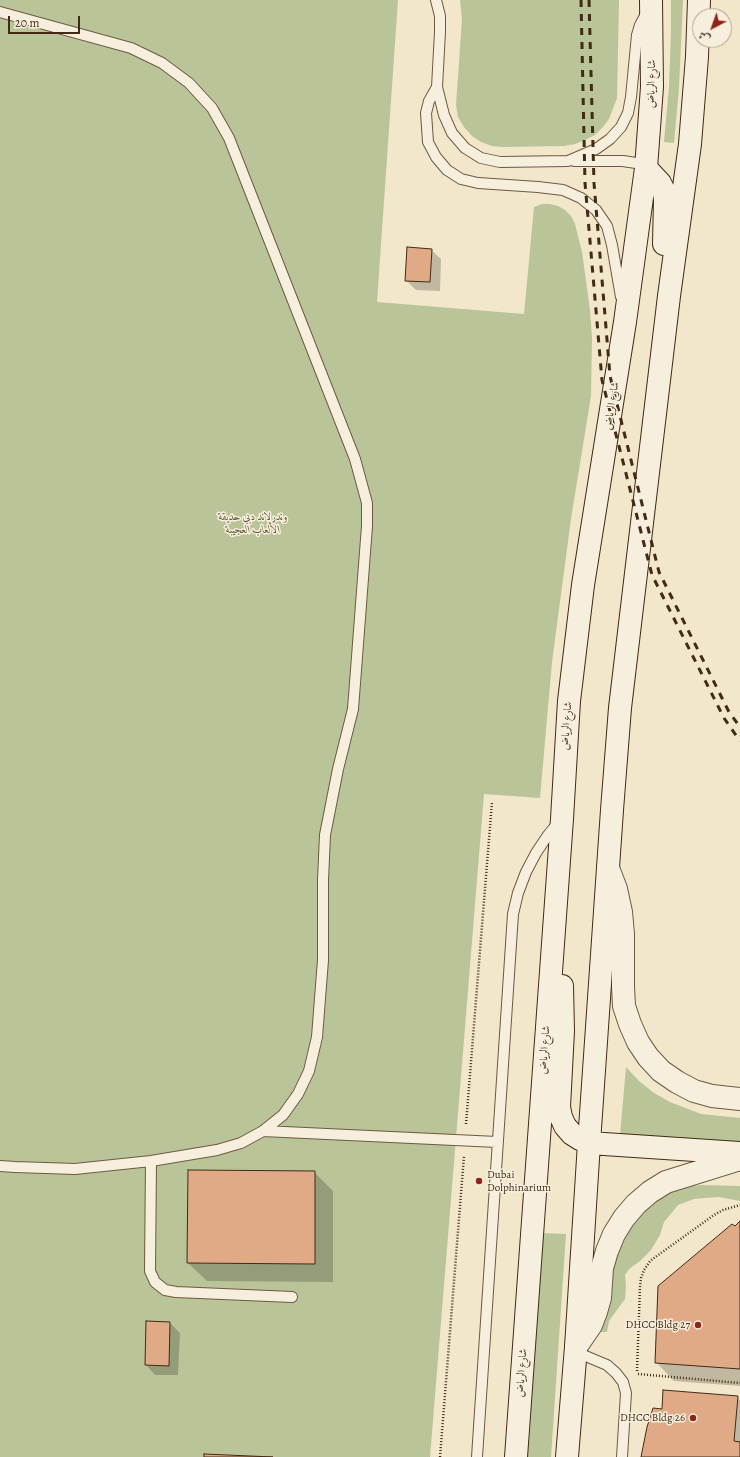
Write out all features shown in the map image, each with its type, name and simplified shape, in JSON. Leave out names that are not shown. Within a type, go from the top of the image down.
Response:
[{"type":"main road","points":[[567,1457],[576,1349],[612,810],[624,667],[669,296],[690,144],[697,57],[699,0]]},
{"type":"main road","name":"شارع الرياض","points":[[516,1457],[562,819],[567,724],[577,624],[625,322],[646,168],[652,87],[651,3]]},
{"type":"main road","points":[[646,168],[660,183],[664,191],[664,277],[666,290],[669,296]]},
{"type":"main road","points":[[608,868],[616,889],[621,912],[623,934],[624,1006],[638,1042],[653,1062],[677,1082],[712,1096],[740,1099]]},
{"type":"main road","points":[[556,898],[563,997],[562,1064],[559,1108],[561,1117],[568,1130],[580,1139],[589,1143],[740,1153]]},
{"type":"main road","points":[[576,1349],[591,1325],[596,1312],[600,1298],[602,1268],[607,1250],[614,1234],[624,1218],[636,1204],[650,1192],[666,1182],[740,1158]]},
{"type":"lane","points":[[436,0],[440,16],[437,87],[444,115],[452,133],[465,148],[481,158],[500,162],[623,161],[636,163],[646,168]]},
{"type":"lane","points":[[568,161],[596,149],[610,139],[621,127],[628,113],[631,97],[637,35],[642,20],[651,3]]},
{"type":"lane","points":[[0,12],[137,51],[162,62],[189,83],[212,108],[229,138],[356,459],[367,503],[367,526],[353,709],[338,769],[325,835],[323,880],[324,960],[317,1037],[309,1071],[298,1094],[283,1115],[263,1131],[241,1143],[218,1150],[152,1161],[75,1169],[15,1168],[0,1166]]},
{"type":"lane","points":[[437,87],[429,101],[426,113],[428,142],[436,157],[447,170],[461,179],[478,183],[563,190],[581,198],[596,210],[607,226],[612,245],[625,322]]},
{"type":"lane","points":[[477,1457],[513,914],[518,893],[526,872],[548,835],[562,819]]},
{"type":"lane","points":[[263,1131],[498,1142]]},
{"type":"lane","points":[[152,1161],[150,1271],[155,1282],[165,1290],[176,1292],[292,1297]]},
{"type":"lane","points":[[576,1349],[607,1365],[616,1373],[622,1382],[626,1394],[622,1457]]},
{"type":"path","points":[[740,1205],[723,1210],[714,1215],[650,1261],[644,1270],[640,1287],[636,1374],[740,1383]]},
{"type":"green space","name":"وندرلاند دبي حديقة الألعاب العجيبة","points":[[0,0],[398,0],[377,302],[524,314],[534,207],[542,204],[558,206],[571,216],[575,224],[582,252],[590,310],[592,338],[591,396],[571,519],[552,662],[540,798],[484,794],[430,1457],[0,1457]]},
{"type":"green space","points":[[460,0],[619,0],[617,98],[609,119],[603,127],[595,135],[585,140],[564,146],[492,146],[481,142],[472,136],[458,117],[456,105],[462,19]]},
{"type":"green space","points":[[671,0],[683,0],[679,88],[674,143],[664,142],[669,87]]},
{"type":"green space","points":[[626,1067],[639,1081],[654,1093],[670,1102],[701,1114],[740,1118],[740,1143],[620,1135]]},
{"type":"green space","points":[[700,1185],[740,1186],[740,1201],[719,1197],[694,1199],[678,1205],[664,1222],[660,1235],[651,1250],[629,1269],[625,1275],[625,1299],[609,1321],[607,1332],[601,1332],[607,1269],[640,1210],[668,1192],[684,1187]]},
{"type":"green space","points":[[540,1233],[566,1234],[551,1457],[526,1457]]},
{"type":"building","points":[[407,247],[432,249],[430,282],[405,281]]},
{"type":"building","points":[[188,1170],[315,1171],[315,1264],[187,1263]]},
{"type":"building","name":"DHCC Bldg 27","points":[[740,1221],[740,1369],[655,1363],[658,1286],[732,1224],[735,1226]]},
{"type":"building","points":[[146,1321],[170,1322],[169,1366],[145,1365]]},
{"type":"building","name":"DHCC Bldg 26","points":[[663,1390],[738,1396],[734,1441],[740,1442],[740,1457],[641,1457],[647,1427],[653,1408],[662,1409]]},
{"type":"building","points":[[204,1454],[273,1457],[204,1457]]},
{"type":"railway","points":[[581,0],[585,183],[602,380],[652,575],[724,718],[740,741]]},
{"type":"railway","points":[[589,0],[594,183],[610,376],[659,572],[729,712],[740,727]]},
{"type":"place","name":"Dubai Dolphinarium","points":[[479,1181]]},
{"type":"place","name":"DHCC Bldg 27","points":[[698,1325]]},
{"type":"place","name":"DHCC Bldg 26","points":[[693,1418]]}]
